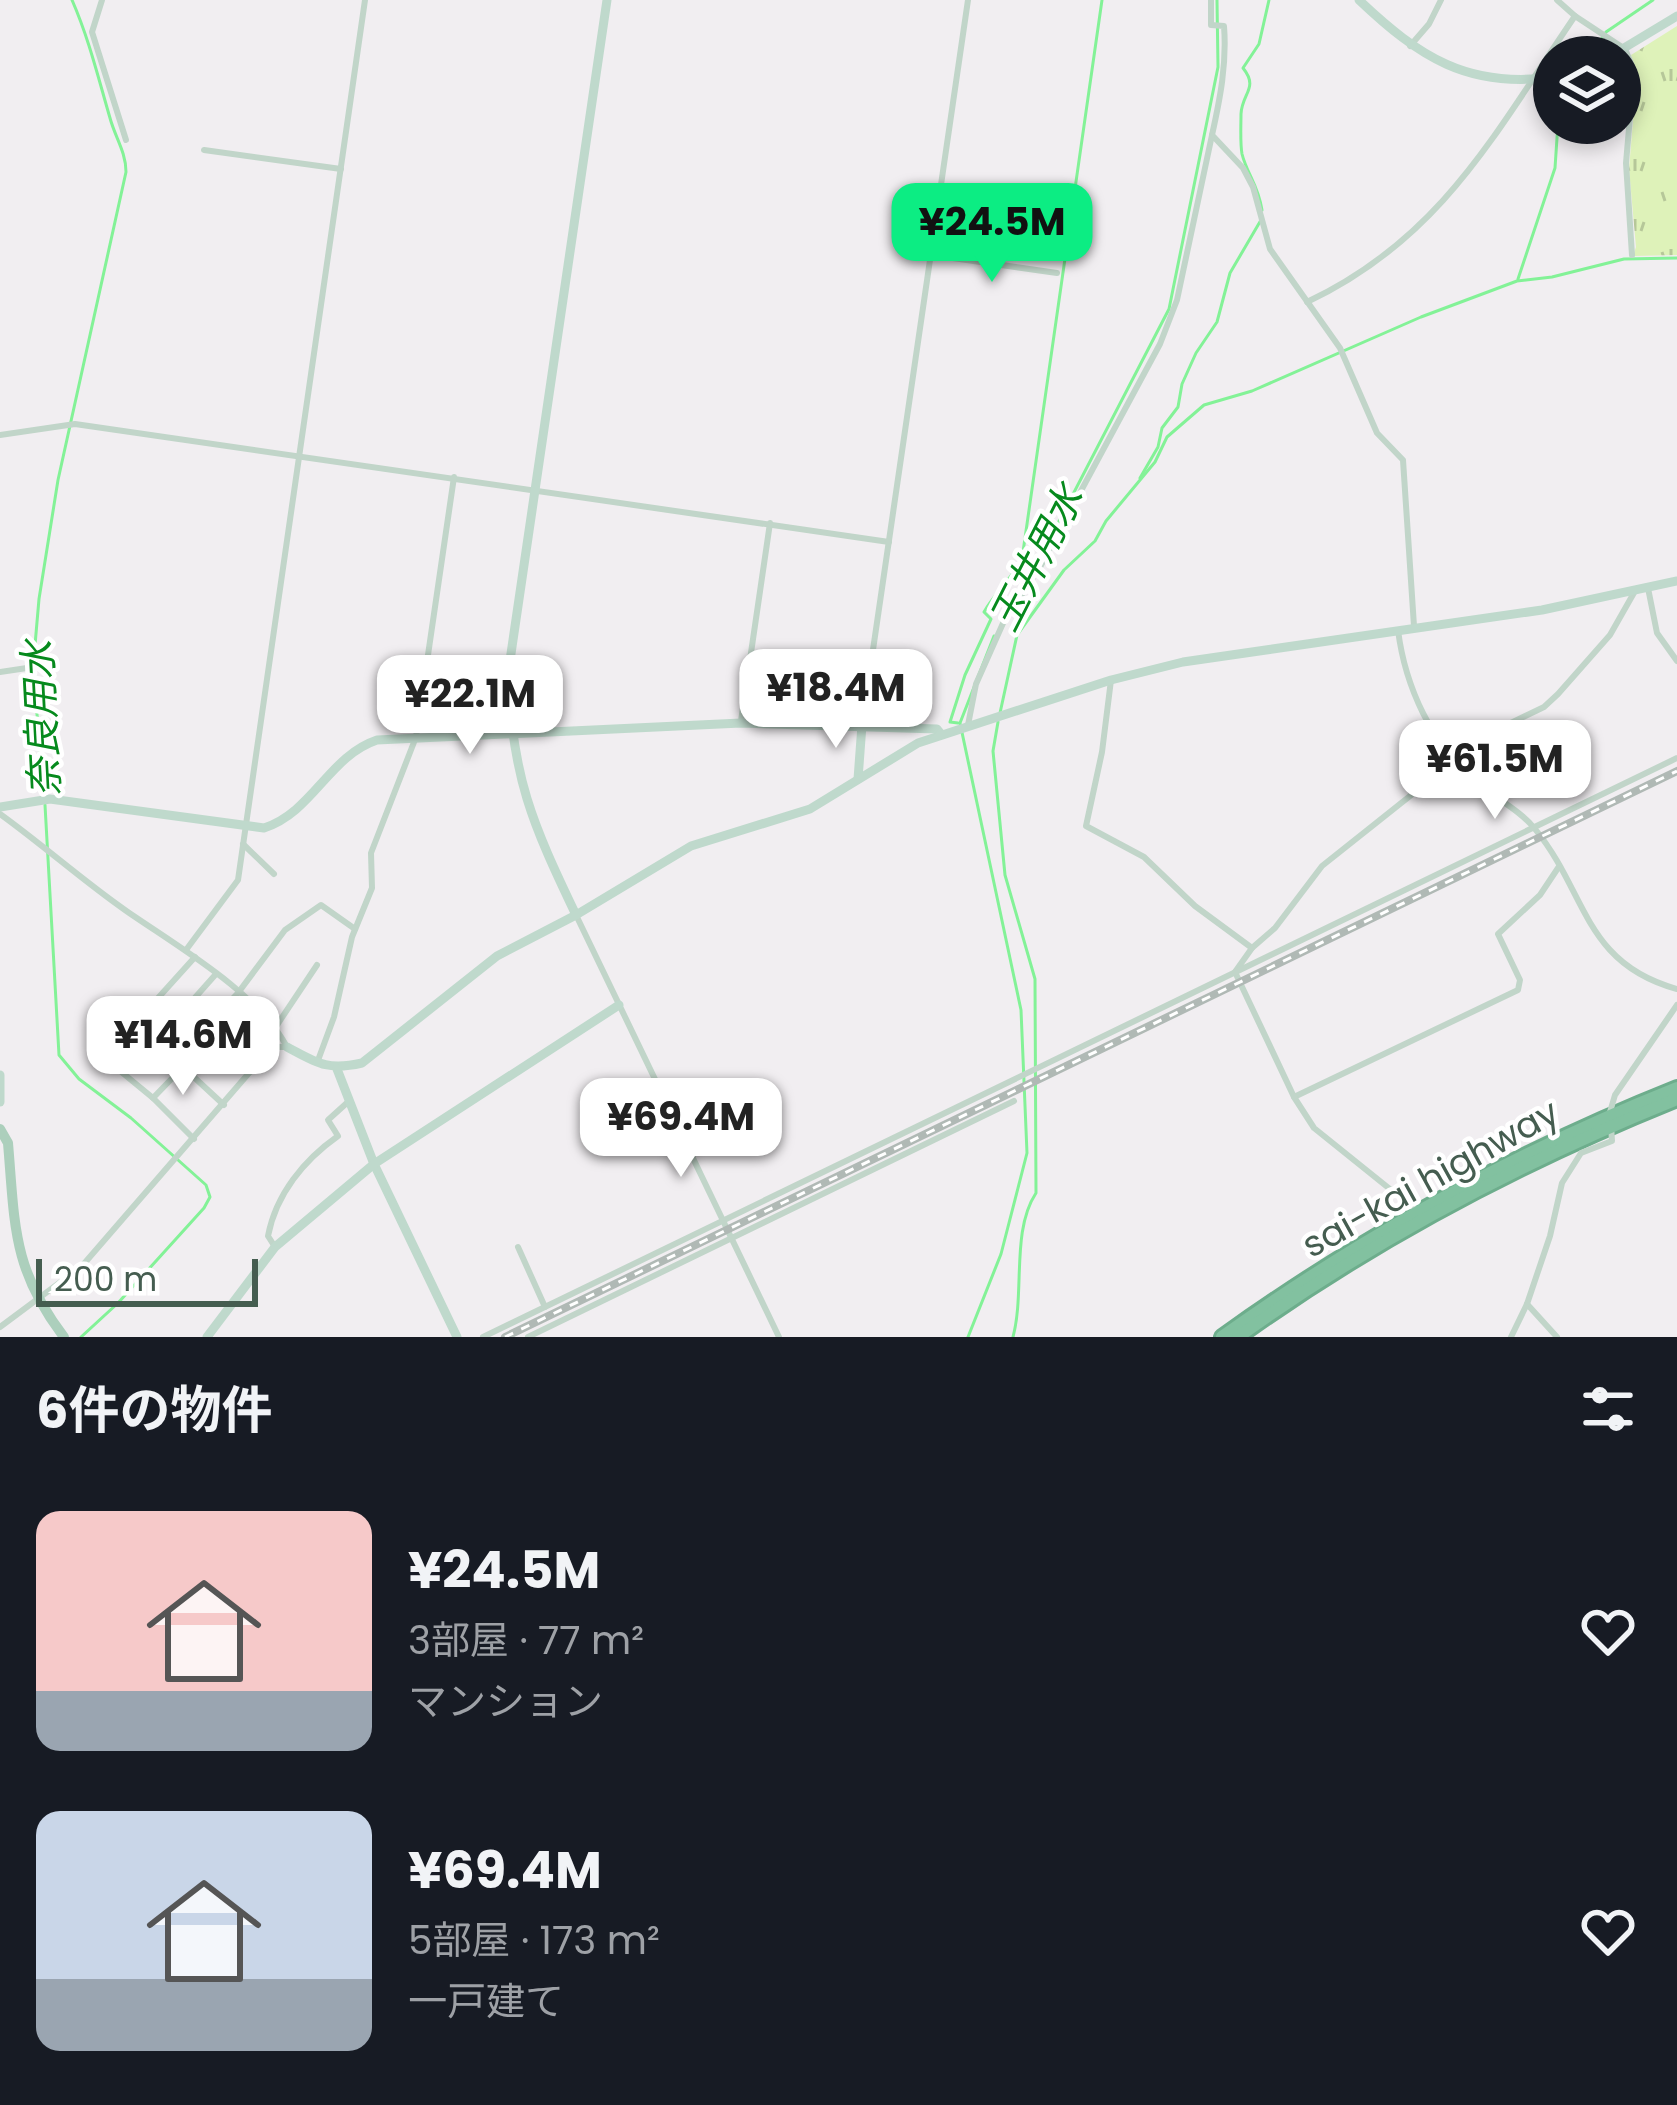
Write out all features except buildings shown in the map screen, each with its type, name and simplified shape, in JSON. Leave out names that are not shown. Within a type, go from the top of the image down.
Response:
[{"type":"highway","name":"sai-kai highway","points":[[1222,1337],[1420,1216],[1677,1088]]},
{"type":"highway","name":"sai-kai highway","points":[[1610,1120],[1677,1099]]},
{"type":"highway","name":"sai-kai highway","points":[[1238,1337],[1260,1316]]},
{"type":"main road","points":[[0,1129],[8,1143],[17,1244],[38,1302],[64,1337]]},
{"type":"street","points":[[102,0],[92,32],[126,140]]},
{"type":"street","points":[[187,950],[238,880],[365,0]]},
{"type":"street","points":[[607,0],[508,674],[511,733],[534,828],[779,1337]]},
{"type":"street","points":[[858,779],[862,724],[968,0]]},
{"type":"street","points":[[963,727],[1004,621],[1040,567],[1160,344],[1177,300],[1222,89],[1225,45],[1222,26],[1212,26],[1211,0]]},
{"type":"street","points":[[1359,0],[1410,46],[1454,70],[1501,80],[1531,80]]},
{"type":"street","points":[[1410,46],[1441,0]]},
{"type":"street","points":[[1559,0],[1602,36]]},
{"type":"street","points":[[1307,303],[1358,275],[1412,236],[1469,171],[1575,16]]},
{"type":"street","points":[[1641,39],[1677,16]]},
{"type":"street","points":[[1212,135],[1243,168],[1270,249],[1340,348],[1377,433],[1403,460],[1414,628]]},
{"type":"street","points":[[1628,144],[1632,255]]},
{"type":"street","points":[[204,150],[341,169]]},
{"type":"street","points":[[932,255],[1057,273]]},
{"type":"street","points":[[0,435],[75,424],[889,542]]},
{"type":"street","points":[[317,1064],[334,1017],[355,929],[373,888],[371,854],[416,737],[454,478]]},
{"type":"street","points":[[741,722],[770,523]]},
{"type":"street","points":[[0,810],[122,908],[187,950],[275,1028],[287,1047],[337,1069],[362,1063],[497,956],[691,846],[790,817],[894,754],[941,734],[1183,662],[1542,610],[1677,581]]},
{"type":"street","points":[[1648,587],[1657,633],[1677,661]]},
{"type":"street","points":[[1235,972],[1252,948],[1276,928],[1322,866],[1488,734],[1544,707],[1558,694],[1610,635],[1635,590]]},
{"type":"street","points":[[1398,630],[1402,668],[1411,690],[1454,761],[1536,830],[1608,951],[1651,982],[1677,988]]},
{"type":"street","points":[[0,672],[27,668]]},
{"type":"street","points":[[1111,680],[1086,826],[1144,857],[1196,906],[1252,948]]},
{"type":"street","points":[[0,810],[45,800],[264,828],[295,814],[347,756],[366,744],[416,737],[741,722],[862,724],[937,729],[941,734]]},
{"type":"street","points":[[483,1337],[1677,758]]},
{"type":"street","points":[[243,844],[274,874]]},
{"type":"street","points":[[1294,1097],[1518,990],[1520,980],[1498,934],[1540,895],[1558,868]]},
{"type":"street","points":[[153,1098],[184,1066],[194,1040],[238,993],[285,930],[321,905],[355,929]]},
{"type":"street","points":[[160,1037],[140,1018],[195,957]]},
{"type":"street","points":[[275,1028],[317,965]]},
{"type":"street","points":[[1235,972],[1294,1097],[1314,1128],[1420,1216]]},
{"type":"street","points":[[216,974],[160,1037],[159,1046],[224,1105]]},
{"type":"street","points":[[207,1337],[275,1246],[374,1164],[619,1005]]},
{"type":"street","points":[[1511,1337],[1550,1236],[1562,1183],[1581,1153],[1612,1142],[1615,1095],[1677,1005]]},
{"type":"street","points":[[0,1327],[82,1266],[250,1072],[278,1047],[287,1047]]},
{"type":"street","points":[[337,1069],[374,1164],[457,1337]]},
{"type":"street","points":[[119,1070],[194,1139]]},
{"type":"street","points":[[0,1075],[0,1102]]},
{"type":"street","points":[[275,1246],[268,1236],[272,1212],[310,1156],[338,1136],[328,1120],[349,1101]]},
{"type":"street","points":[[528,1337],[1014,1101]]},
{"type":"street","points":[[518,1247],[545,1307]]},
{"type":"street","points":[[1527,1304],[1557,1337]]},
{"type":"green space","points":[[1677,26],[1677,255],[1633,256],[1629,169],[1631,144],[1641,144],[1641,49]]},
{"type":"green space","points":[[1677,94],[1677,223],[1641,129],[1653,109]]},
{"type":"waterway","name":"奈良用水","points":[[44,795],[33,668],[39,599],[58,480],[126,172],[72,0]]},
{"type":"waterway","points":[[958,723],[950,722],[991,619],[984,612],[1023,552],[1102,0]]},
{"type":"waterway","name":"玉井用水","points":[[1003,617],[1041,556],[1169,309],[1218,67],[1217,0]]},
{"type":"waterway","points":[[1262,210],[1242,154],[1241,114],[1250,86],[1243,68],[1259,44],[1269,0]]},
{"type":"waterway","points":[[1603,36],[1653,0]]},
{"type":"waterway","points":[[1518,279],[1555,168],[1557,144]]},
{"type":"waterway","points":[[1140,478],[1158,447],[1162,428],[1178,407],[1196,353],[1217,322],[1230,273],[1261,220]]},
{"type":"waterway","points":[[1000,713],[1017,635],[1064,570],[1095,541],[1155,462],[1167,437],[1204,405],[1252,391],[1517,281],[1624,259],[1677,258]]},
{"type":"waterway","name":"玉井用水","points":[[968,1337],[1001,1254],[1027,1153],[1021,1010],[960,723],[994,636]]},
{"type":"waterway","points":[[998,722],[993,751],[1005,875],[1035,979],[1036,1193],[1021,1243],[1013,1337]]},
{"type":"waterway","name":"奈良用水","points":[[45,805],[59,1055],[79,1079],[206,1185],[210,1197],[118,1303],[81,1337]]},
{"type":"railway","points":[[505,1337],[1677,771]]}]
